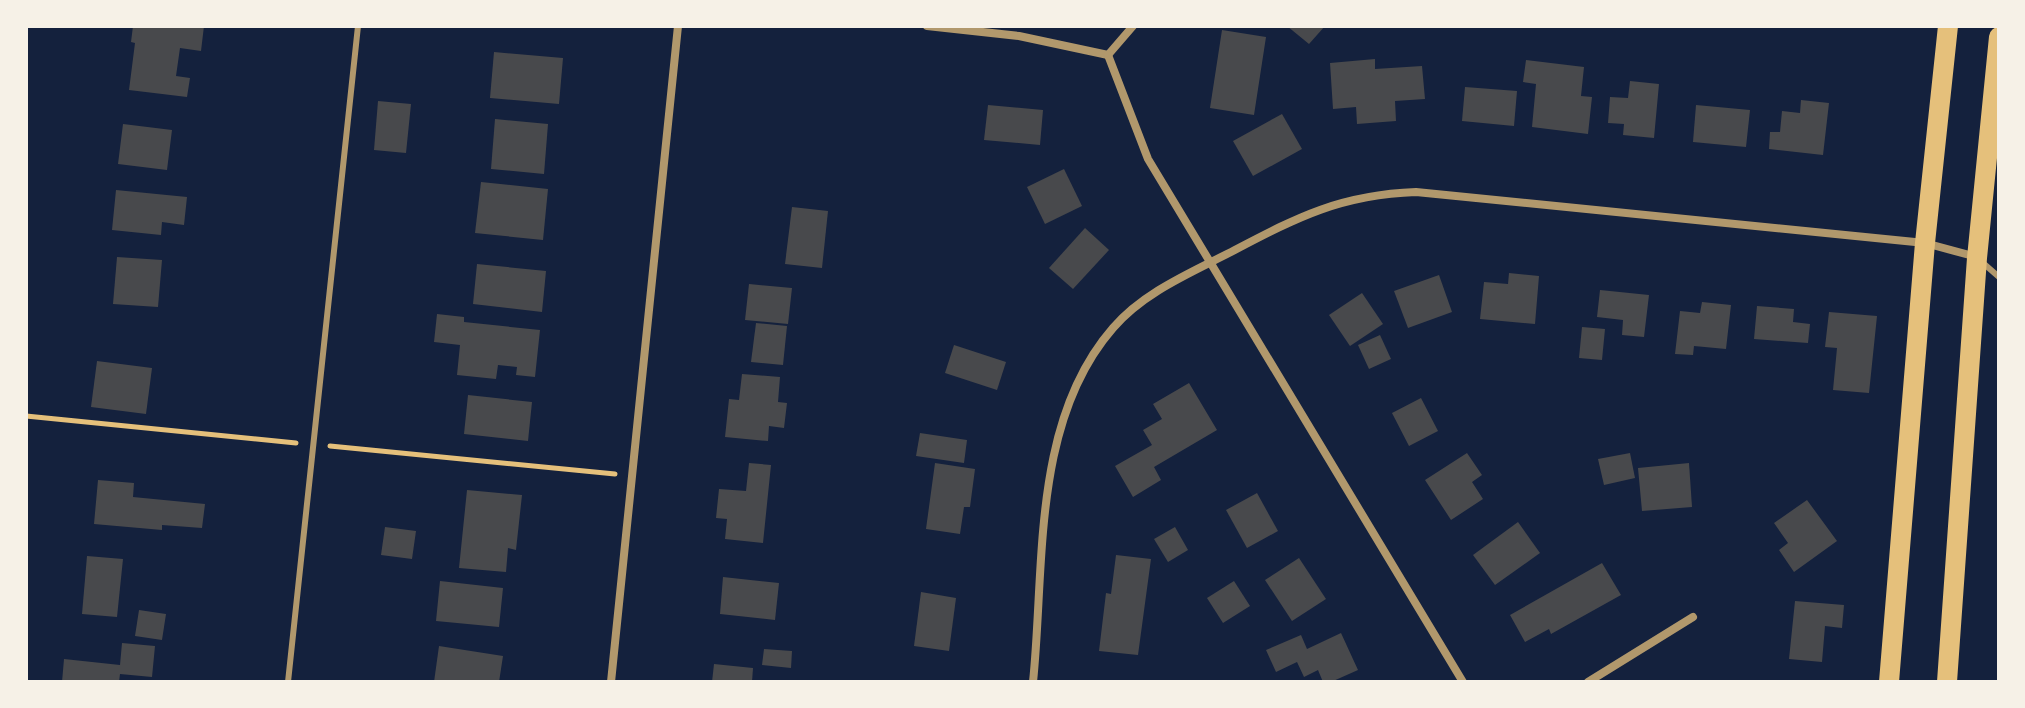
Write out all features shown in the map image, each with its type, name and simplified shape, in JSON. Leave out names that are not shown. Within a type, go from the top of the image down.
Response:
[{"type":"main road","points":[[1889,682],[1925,243],[1948,26]]},
{"type":"main road","points":[[1947,682],[1977,258],[1999,37]]},
{"type":"street","points":[[611,682],[678,26]]},
{"type":"street","points":[[927,26],[1019,36],[1108,55]]},
{"type":"street","points":[[1108,55],[1133,26]]},
{"type":"street","points":[[1108,55],[1148,159],[1463,682]]},
{"type":"street","points":[[1033,682],[1043,522],[1051,469],[1086,367],[1113,327],[1155,291],[1308,212],[1369,194],[1416,192],[1925,243],[1977,258]]},
{"type":"street","points":[[1588,682],[1693,617]]},
{"type":"lane","points":[[288,682],[358,26]]},
{"type":"lane","points":[[1977,258],[1999,277]]},
{"type":"building","points":[[133,26],[204,26],[201,51],[180,48],[176,76],[190,78],[187,97],[129,90],[135,43],[131,42]]},
{"type":"building","points":[[1287,26],[1325,26],[1309,44]]},
{"type":"building","points":[[1222,30],[1266,37],[1254,115],[1210,108]]},
{"type":"building","points":[[494,52],[563,58],[559,104],[490,98]]},
{"type":"building","points":[[1375,59],[1375,69],[1422,66],[1425,99],[1395,101],[1396,121],[1357,124],[1356,107],[1333,109],[1330,63]]},
{"type":"building","points":[[1526,60],[1584,67],[1581,96],[1592,97],[1588,134],[1532,127],[1536,84],[1523,82]]},
{"type":"building","points":[[1630,81],[1659,84],[1654,138],[1623,135],[1624,124],[1608,123],[1610,97],[1628,98]]},
{"type":"building","points":[[1465,87],[1517,91],[1514,126],[1462,121]]},
{"type":"building","points":[[1801,100],[1829,103],[1823,155],[1769,149],[1770,132],[1780,132],[1782,111],[1800,113]]},
{"type":"building","points":[[378,101],[411,104],[406,153],[374,150]]},
{"type":"building","points":[[988,105],[1043,110],[1040,145],[984,140]]},
{"type":"building","points":[[1696,105],[1750,110],[1746,147],[1693,142]]},
{"type":"building","points":[[1282,114],[1302,149],[1253,176],[1233,141]]},
{"type":"building","points":[[495,119],[548,124],[544,174],[491,169]]},
{"type":"building","points":[[123,124],[172,130],[167,170],[118,164]]},
{"type":"building","points":[[1064,169],[1082,206],[1045,224],[1027,187]]},
{"type":"building","points":[[481,182],[548,189],[543,240],[475,233]]},
{"type":"building","points":[[116,190],[187,197],[184,225],[162,222],[161,235],[112,230]]},
{"type":"building","points":[[792,207],[828,211],[822,268],[785,264]]},
{"type":"building","points":[[1085,228],[1109,250],[1073,289],[1049,268]]},
{"type":"building","points":[[117,257],[162,260],[158,307],[113,304]]},
{"type":"building","points":[[477,264],[546,271],[542,312],[473,304]]},
{"type":"building","points":[[1509,273],[1539,276],[1535,324],[1480,319],[1484,282],[1508,284]]},
{"type":"building","points":[[1439,275],[1452,312],[1408,328],[1394,291]]},
{"type":"building","points":[[749,284],[792,288],[788,324],[745,320]]},
{"type":"building","points":[[1600,290],[1649,295],[1644,337],[1622,335],[1623,320],[1597,317]]},
{"type":"building","points":[[1362,293],[1383,324],[1350,346],[1329,315]]},
{"type":"building","points":[[1702,302],[1731,305],[1726,349],[1694,346],[1693,355],[1675,354],[1680,311],[1700,313]]},
{"type":"building","points":[[1757,306],[1794,309],[1793,322],[1810,324],[1808,343],[1754,339]]},
{"type":"building","points":[[1829,312],[1877,316],[1869,393],[1833,390],[1837,348],[1825,347]]},
{"type":"building","points":[[437,314],[464,317],[464,322],[540,330],[535,377],[516,375],[517,367],[498,365],[496,379],[457,375],[460,345],[434,342]]},
{"type":"building","points":[[756,323],[787,326],[783,365],[751,362]]},
{"type":"building","points":[[1582,327],[1605,329],[1602,360],[1579,358]]},
{"type":"building","points":[[1380,335],[1391,359],[1369,369],[1358,345]]},
{"type":"building","points":[[954,345],[1006,362],[997,390],[945,373]]},
{"type":"building","points":[[97,361],[152,368],[146,414],[91,407]]},
{"type":"building","points":[[742,374],[780,377],[778,402],[787,403],[784,428],[769,426],[768,441],[725,437],[729,399],[739,400]]},
{"type":"building","points":[[1189,383],[1217,430],[1154,467],[1161,480],[1133,497],[1115,466],[1152,445],[1143,430],[1162,419],[1153,404]]},
{"type":"building","points":[[468,395],[532,402],[528,441],[464,434]]},
{"type":"building","points":[[1421,398],[1438,431],[1409,446],[1392,413]]},
{"type":"building","points":[[920,433],[967,440],[964,463],[916,456]]},
{"type":"building","points":[[1467,453],[1482,475],[1472,482],[1483,499],[1451,520],[1425,480]]},
{"type":"building","points":[[1630,453],[1635,478],[1604,485],[1598,459]]},
{"type":"building","points":[[749,463],[771,465],[763,543],[725,539],[727,519],[716,518],[719,489],[746,491]]},
{"type":"building","points":[[935,463],[975,469],[970,507],[964,507],[960,534],[926,529]]},
{"type":"building","points":[[1689,463],[1692,507],[1642,511],[1638,468]]},
{"type":"building","points":[[98,480],[134,483],[133,497],[205,504],[202,528],[162,525],[162,530],[94,524]]},
{"type":"building","points":[[467,490],[522,495],[516,550],[508,548],[506,572],[459,568]]},
{"type":"building","points":[[1257,493],[1278,531],[1247,548],[1226,510]]},
{"type":"building","points":[[1807,500],[1837,541],[1794,572],[1779,550],[1788,543],[1774,523]]},
{"type":"building","points":[[1518,522],[1540,553],[1495,585],[1473,555]]},
{"type":"building","points":[[385,527],[416,531],[412,559],[381,555]]},
{"type":"building","points":[[1175,527],[1188,550],[1168,562],[1154,539]]},
{"type":"building","points":[[1116,555],[1151,559],[1138,655],[1099,651],[1106,593],[1111,594]]},
{"type":"building","points":[[87,556],[123,559],[117,617],[82,614]]},
{"type":"building","points":[[1299,558],[1326,599],[1292,621],[1265,580]]},
{"type":"building","points":[[1602,563],[1621,595],[1551,634],[1549,629],[1525,642],[1510,615]]},
{"type":"building","points":[[723,577],[779,583],[775,620],[720,614]]},
{"type":"building","points":[[440,581],[503,588],[499,627],[436,621]]},
{"type":"building","points":[[1234,581],[1250,606],[1223,623],[1207,598]]},
{"type":"building","points":[[921,592],[956,598],[949,651],[914,646]]},
{"type":"building","points":[[1795,601],[1844,605],[1842,628],[1825,626],[1822,662],[1789,659]]},
{"type":"building","points":[[139,610],[166,614],[162,640],[135,636]]},
{"type":"building","points":[[1341,633],[1358,670],[1331,682],[1323,682],[1318,670],[1304,677],[1297,662],[1276,672],[1266,650],[1301,635],[1307,649]]},
{"type":"building","points":[[122,643],[155,646],[152,677],[120,674],[119,682],[62,682],[64,659],[120,665]]},
{"type":"building","points":[[439,646],[503,656],[499,682],[434,682]]},
{"type":"building","points":[[764,649],[792,651],[791,668],[762,665]]},
{"type":"building","points":[[714,664],[753,668],[752,682],[712,682]]}]
